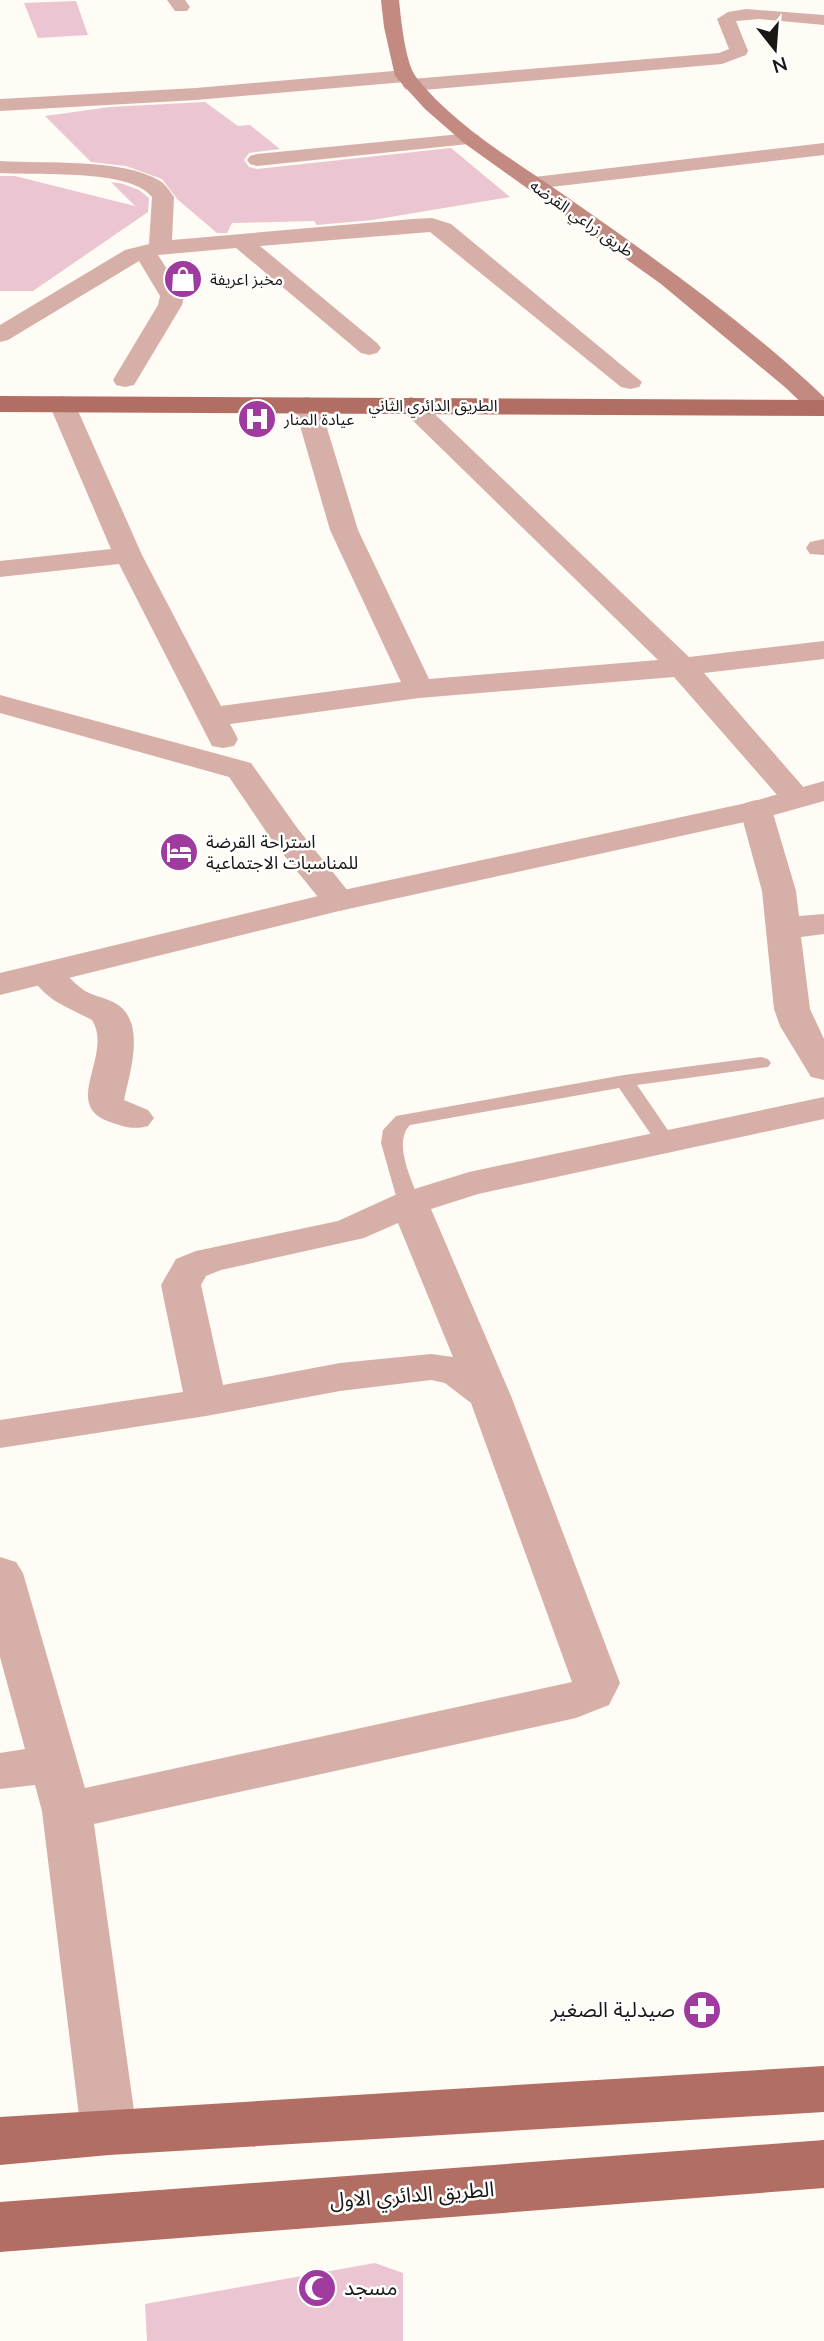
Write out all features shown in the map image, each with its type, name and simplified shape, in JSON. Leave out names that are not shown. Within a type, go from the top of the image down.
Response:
[{"type":"main road","points":[[390,0],[393,27],[409,81]]},
{"type":"main road","name":"طريق زراعي القرضه","points":[[409,81],[471,139],[668,279],[822,408]]},
{"type":"main road","points":[[97,380],[152,380]]},
{"type":"main road","points":[[587,382],[657,382]]},
{"type":"main road","points":[[754,382],[824,383]]},
{"type":"main road","name":"الطريق الدائري الثاني","points":[[0,404],[822,408]]},
{"type":"main road","points":[[0,2141],[109,2132],[824,2089]]},
{"type":"main road","name":"الطريق الدائري الاول","points":[[0,2227],[824,2164]]},
{"type":"street","points":[[750,0],[752,5],[785,17]]},
{"type":"street","points":[[0,105],[409,81],[722,58],[739,51],[726,19],[730,16],[824,20]]},
{"type":"street","points":[[257,160],[471,139]]},
{"type":"street","points":[[534,183],[824,149]]},
{"type":"street","points":[[0,167],[109,172],[153,184],[162,192],[152,250],[172,296],[170,305],[125,380]]},
{"type":"street","points":[[3,329],[152,250],[432,225],[443,229],[629,382]]},
{"type":"street","points":[[241,241],[369,348]]},
{"type":"street","points":[[62,404],[128,555],[240,770],[286,836],[339,901]]},
{"type":"street","points":[[307,405],[344,530],[419,689]]},
{"type":"street","points":[[0,984],[339,901],[756,810],[810,794],[411,405]]},
{"type":"street","points":[[0,569],[128,555]]},
{"type":"street","points":[[211,717],[419,689],[682,667],[824,650]]},
{"type":"street","points":[[0,704],[240,770]]},
{"type":"street","points":[[756,810],[779,891],[792,1009],[797,1026],[824,1069]]},
{"type":"street","points":[[785,928],[824,924]]},
{"type":"street","points":[[46,973],[68,996],[104,1011],[112,1019],[117,1031],[106,1100],[109,1109],[135,1118]]},
{"type":"street","points":[[206,1402],[181,1285],[190,1268],[209,1260],[350,1230],[409,1203],[469,1184],[824,1108]]},
{"type":"street","points":[[67,1811],[576,1702],[592,1693],[596,1683],[490,1396],[409,1203]]},
{"type":"street","points":[[0,1434],[206,1402],[340,1377],[431,1367],[457,1371],[490,1396]]},
{"type":"street","points":[[0,1573],[67,1811],[109,2132]]},
{"type":"street","points":[[0,1770],[55,1764]]},
{"type":"lane","points":[[409,1203],[391,1143],[393,1130],[403,1120],[624,1081],[761,1063]]},
{"type":"lane","points":[[624,1081],[666,1142]]},
{"type":"building","points":[[76,1],[88,35],[38,38],[24,3]]},
{"type":"building","points":[[205,102],[238,126],[250,125],[280,149],[249,153],[244,160],[249,167],[257,169],[451,148],[510,197],[372,220],[317,225],[314,221],[232,223],[227,233],[217,233],[177,199],[162,179],[126,166],[91,162],[45,116],[110,107]]},
{"type":"building","points":[[0,176],[15,176],[135,206],[111,182],[123,184],[139,190],[149,198],[148,212],[33,291],[0,291]]},
{"type":"building","name":"مسجد","points":[[375,2263],[403,2273],[403,2341],[147,2341],[145,2304]]},
{"type":"place","name":"مخبز اعريفة","points":[[183,279]]},
{"type":"place","name":"عيادة المنار","points":[[257,419]]},
{"type":"place","name":"استراحة القرضة للمناسبات الاجتماعية","points":[[179,852]]},
{"type":"place","name":"صيدلية الصغير","points":[[702,2010]]},
{"type":"place","name":"مسجد","points":[[317,2288]]}]
